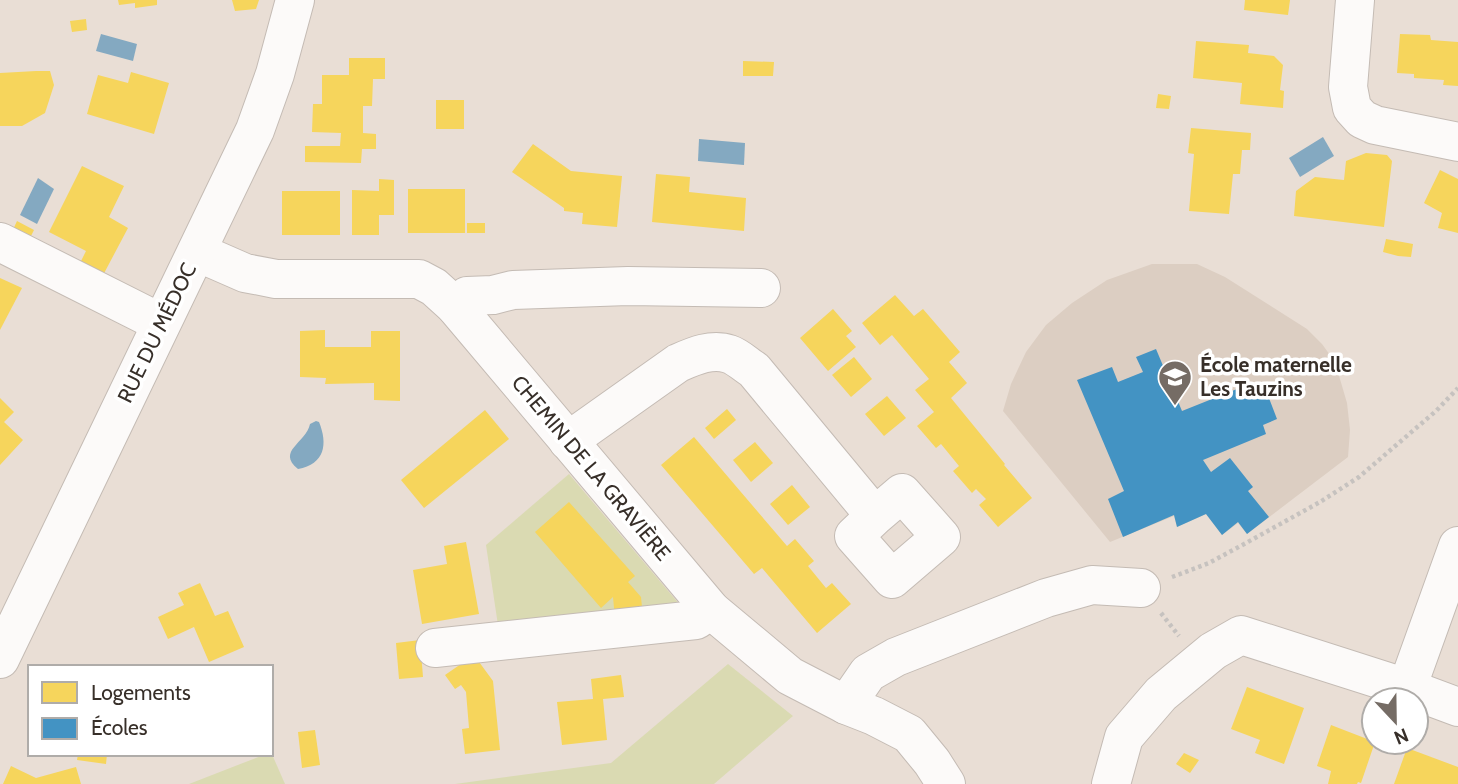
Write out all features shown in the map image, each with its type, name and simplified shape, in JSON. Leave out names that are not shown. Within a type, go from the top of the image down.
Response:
[{"type":"street","name":"RUE DU MÉDOC","points":[[0,659],[255,130],[275,74],[295,0]]},
{"type":"street","points":[[1355,0],[1348,87],[1352,108],[1362,119],[1375,125],[1458,142]]},
{"type":"street","points":[[0,242],[161,323]]},
{"type":"street","name":"CHEMIN DE LA GRAVIÈRE","points":[[197,252],[245,273],[276,279],[419,279],[434,287],[455,306],[711,610],[790,676],[909,734],[946,784]]},
{"type":"street","points":[[455,306],[467,296],[493,295],[513,290],[628,286],[761,288]]},
{"type":"street","points":[[568,440],[678,363],[698,354],[729,354],[754,370],[875,516]]},
{"type":"street","points":[[1408,686],[1458,546]]},
{"type":"street","points":[[846,705],[868,673],[890,661],[1033,603],[1092,585],[1141,588]]},
{"type":"street","points":[[435,648],[696,620],[711,610]]},
{"type":"street","points":[[1111,784],[1124,737],[1161,694],[1213,651],[1241,635],[1401,686]]},
{"type":"street","points":[[1430,697],[1458,707]]},
{"type":"path","points":[[1200,662],[1141,588],[1209,563],[1320,502],[1359,477],[1437,411],[1458,388]]},
{"type":"shaded area","name":"École maternelle Les Tauzins","points":[[1152,264],[1197,264],[1225,277],[1307,329],[1335,362],[1347,403],[1350,430],[1348,457],[1247,534],[1238,523],[1222,535],[1206,514],[1177,527],[1174,516],[1110,542],[1003,411],[1011,384],[1026,352],[1046,325],[1072,303],[1107,280]]},
{"type":"green space","points":[[569,474],[686,612],[499,632],[486,545]]},
{"type":"green space","points":[[728,664],[793,716],[714,784],[455,784],[611,763]]},
{"type":"green space","points":[[261,756],[273,756],[285,784],[189,784]]},
{"type":"water","points":[[101,34],[137,44],[133,61],[96,51]]},
{"type":"water","points":[[1323,137],[1334,156],[1300,177],[1289,158]]},
{"type":"water","points":[[699,139],[745,143],[744,165],[698,161]]},
{"type":"water","points":[[38,178],[54,189],[37,224],[20,215]]},
{"type":"water","points":[[316,421],[322,430],[322,452],[314,463],[298,469],[292,463],[291,452],[310,424]]},
{"type":"building: Logements","points":[[118,0],[157,0],[157,5],[135,8],[135,3],[119,5]]},
{"type":"building: Logements","points":[[232,0],[259,0],[256,9],[235,11]]},
{"type":"building: Logements","points":[[1245,0],[1290,0],[1288,15],[1244,10]]},
{"type":"building: Logements","points":[[86,19],[87,30],[72,32],[70,21]]},
{"type":"building: Logements","points":[[1400,34],[1430,35],[1431,40],[1458,42],[1458,86],[1443,85],[1444,80],[1414,78],[1414,74],[1397,73]]},
{"type":"building: Logements","points":[[1196,41],[1249,45],[1248,53],[1274,56],[1283,65],[1280,90],[1284,91],[1283,108],[1240,104],[1242,83],[1193,78]]},
{"type":"building: Logements","points":[[349,58],[385,58],[385,79],[373,79],[372,106],[363,106],[363,133],[376,134],[376,149],[362,149],[361,163],[305,162],[305,146],[340,146],[341,133],[312,132],[313,104],[322,104],[322,75],[349,75]]},
{"type":"building: Logements","points":[[743,61],[774,62],[773,76],[743,76]]},
{"type":"building: Logements","points":[[50,71],[54,85],[45,113],[22,126],[0,126],[0,73]]},
{"type":"building: Logements","points":[[131,72],[169,83],[154,134],[87,114],[98,75],[128,83]]},
{"type":"building: Logements","points":[[1158,94],[1171,96],[1169,109],[1156,108]]},
{"type":"building: Logements","points":[[436,100],[464,100],[464,129],[436,129]]},
{"type":"building: Logements","points":[[1191,128],[1251,133],[1250,150],[1242,150],[1240,174],[1233,174],[1229,214],[1189,211],[1194,154],[1188,153]]},
{"type":"building: Logements","points":[[533,144],[571,171],[622,176],[617,227],[582,224],[583,213],[564,211],[564,208],[512,172]]},
{"type":"building: Logements","points":[[1366,153],[1387,155],[1392,161],[1384,227],[1294,216],[1296,191],[1315,177],[1344,180],[1346,161]]},
{"type":"building: Logements","points":[[82,166],[124,186],[109,217],[128,228],[101,279],[78,267],[86,251],[49,232]]},
{"type":"building: Logements","points":[[1440,170],[1458,179],[1458,233],[1438,228],[1442,213],[1424,203]]},
{"type":"building: Logements","points":[[656,174],[690,177],[689,192],[746,198],[744,231],[652,222]]},
{"type":"building: Logements","points":[[379,179],[394,180],[394,215],[379,215],[379,235],[352,235],[352,190],[379,191]]},
{"type":"building: Logements","points":[[408,189],[465,189],[465,233],[408,233]]},
{"type":"building: Logements","points":[[282,191],[340,191],[340,235],[282,235]]},
{"type":"building: Logements","points":[[17,221],[34,230],[28,242],[11,234]]},
{"type":"building: Logements","points":[[467,223],[485,223],[485,233],[467,233]]},
{"type":"building: Logements","points":[[1386,239],[1413,244],[1411,257],[1383,252]]},
{"type":"building: Logements","points":[[0,278],[22,288],[0,330]]},
{"type":"building: Logements","points":[[895,295],[914,316],[923,309],[960,352],[949,362],[967,383],[951,398],[1032,498],[998,527],[979,505],[986,499],[976,489],[972,493],[953,471],[959,466],[941,444],[936,448],[917,426],[934,412],[915,390],[929,379],[892,335],[880,345],[862,323]]},
{"type":"building: Logements","points":[[833,309],[852,331],[846,336],[856,347],[828,371],[800,338]]},
{"type":"building: Logements","points":[[325,330],[325,347],[371,347],[371,331],[400,331],[400,401],[374,400],[374,383],[325,384],[326,378],[300,377],[300,331]]},
{"type":"building: Logements","points":[[854,357],[872,379],[851,397],[832,375]]},
{"type":"building: Logements","points":[[887,396],[906,418],[884,436],[865,414]]},
{"type":"building: Logements","points":[[0,398],[14,412],[4,422],[23,440],[0,465]]},
{"type":"building: Logements","points":[[727,409],[736,420],[714,439],[705,428]]},
{"type":"building: Logements","points":[[485,410],[509,439],[424,508],[401,480]]},
{"type":"building: Logements","points":[[694,437],[787,546],[795,539],[814,561],[808,566],[826,588],[832,583],[851,604],[817,633],[762,568],[754,574],[661,465]]},
{"type":"building: Logements","points":[[755,442],[773,463],[751,482],[733,460]]},
{"type":"building: Logements","points":[[792,485],[810,507],[788,525],[770,504]]},
{"type":"building: Logements","points":[[569,502],[635,576],[628,582],[641,597],[643,617],[615,619],[613,597],[601,608],[535,532]]},
{"type":"building: Logements","points":[[466,542],[479,614],[422,624],[413,570],[447,564],[444,546]]},
{"type":"building: Logements","points":[[200,583],[215,616],[228,611],[244,647],[209,662],[194,627],[168,639],[158,617],[184,605],[178,593]]},
{"type":"building: Logements","points":[[420,640],[423,677],[399,679],[396,643]]},
{"type":"building: Logements","points":[[474,655],[493,681],[500,750],[465,754],[462,729],[469,728],[466,692],[461,685],[455,689],[445,675]]},
{"type":"building: Logements","points":[[621,675],[624,697],[603,699],[607,740],[562,745],[557,702],[593,699],[591,679]]},
{"type":"building: Logements","points":[[1247,687],[1304,708],[1284,764],[1255,753],[1260,740],[1231,729]]},
{"type":"building: Logements","points":[[1331,725],[1360,736],[1360,756],[1370,756],[1361,783],[1357,784],[1328,784],[1331,771],[1317,766]]},
{"type":"building: Logements","points":[[315,730],[320,765],[302,768],[298,732]]},
{"type":"building: Logements","points":[[1184,753],[1199,760],[1190,773],[1176,764]]},
{"type":"building: Logements","points":[[78,756],[107,756],[106,764],[77,760]]},
{"type":"building: Logements","points":[[1404,756],[1428,756],[1458,767],[1458,784],[1394,784]]},
{"type":"building: Logements","points":[[11,766],[36,778],[76,767],[81,784],[3,784]]},
{"type":"building: Écoles","points":[[1156,349],[1182,411],[1247,385],[1249,390],[1264,385],[1277,419],[1263,425],[1266,434],[1203,460],[1211,472],[1230,458],[1253,487],[1248,491],[1269,517],[1247,534],[1238,522],[1222,535],[1206,514],[1177,527],[1174,515],[1123,537],[1108,499],[1124,491],[1077,380],[1112,367],[1118,382],[1143,372],[1136,357]]},
{"type":"place","name":"École maternelle Les Tauzins","points":[[1175,407]]}]
